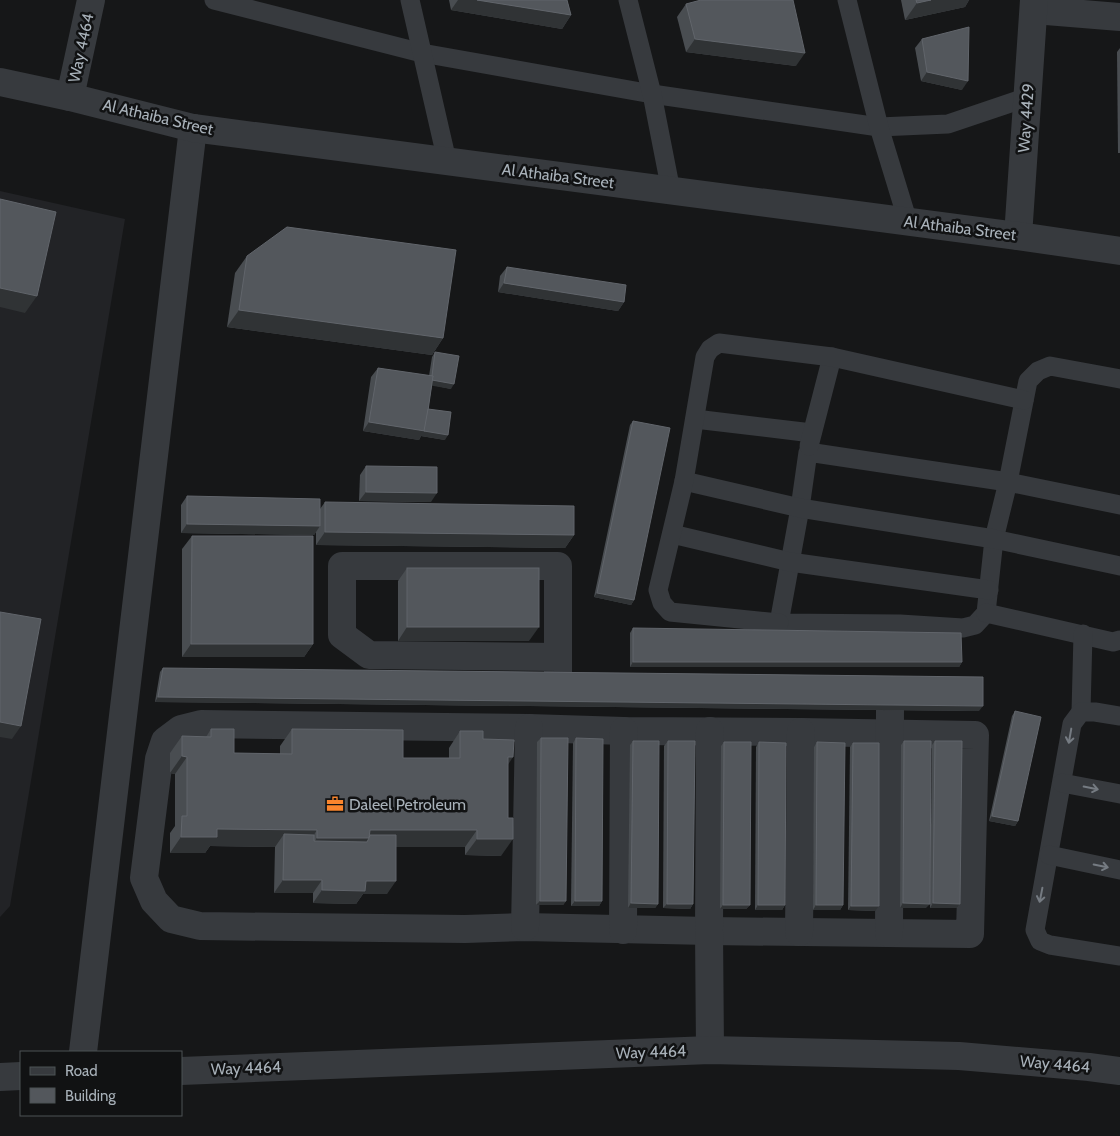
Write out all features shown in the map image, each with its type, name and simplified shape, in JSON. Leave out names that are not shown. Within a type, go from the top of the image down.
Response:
[{"type":"street","name":"Way 4464","points":[[70,97],[91,0]]},
{"type":"street","points":[[1034,5],[1120,17]]},
{"type":"street","name":"Way 4429","points":[[1018,236],[1034,5]]},
{"type":"street","name":"Al Athaiba Street","points":[[0,82],[70,97],[193,128],[1120,251]]},
{"type":"street","points":[[83,1051],[193,128]]},
{"type":"street","points":[[342,566],[558,566],[558,667],[370,655],[342,635],[342,566]]},
{"type":"street","points":[[889,933],[890,722]]},
{"type":"street","points":[[890,722],[975,735],[970,934],[200,926],[171,919],[154,900],[144,878],[159,759],[165,741],[181,729],[201,724],[801,732],[890,722]]},
{"type":"street","points":[[525,928],[529,728]]},
{"type":"street","points":[[623,930],[624,731]]},
{"type":"street","points":[[710,731],[710,1050]]},
{"type":"street","points":[[799,932],[801,732]]},
{"type":"street","name":"Way 4464","points":[[182,1070],[710,1050],[959,1056],[1120,1071]]},
{"type":"street","points":[[0,1077],[20,1076]]},
{"type":"lane","points":[[214,0],[422,53],[652,94],[879,128],[948,124],[1028,97]]},
{"type":"lane","points":[[410,0],[447,161]]},
{"type":"lane","points":[[628,0],[652,94],[671,191]]},
{"type":"lane","points":[[847,0],[879,128],[908,222]]},
{"type":"lane","points":[[1024,400],[832,357],[719,343],[710,349],[705,357],[684,481],[658,590],[662,603],[670,612],[779,623],[900,624],[963,628],[975,625],[986,613],[994,539],[1008,482],[1028,381],[1038,371],[1050,366],[1120,379]]},
{"type":"lane","points":[[779,623],[810,443],[832,357]]},
{"type":"lane","points":[[695,419],[1120,505]]},
{"type":"lane","points":[[684,481],[800,508],[994,539],[1120,566]]},
{"type":"lane","points":[[672,534],[790,562],[989,590]]},
{"type":"lane","points":[[986,613],[1112,642],[1120,640]]},
{"type":"lane","points":[[1083,634],[1082,712],[1072,724],[1035,930],[1040,941],[1050,945],[1120,956]]},
{"type":"lane","points":[[1082,712],[1120,716]]},
{"type":"lane","points":[[1062,783],[1120,794]]},
{"type":"lane","points":[[1048,856],[1120,870]]},
{"type":"shaded area","points":[[0,191],[125,219],[10,906],[0,917]]},
{"type":"building","points":[[477,0],[567,0],[571,15]]},
{"type":"building","points":[[701,0],[793,0],[805,53],[695,39],[686,4]]},
{"type":"building","points":[[916,0],[931,0],[917,3]]},
{"type":"building","points":[[969,27],[968,81],[927,72],[922,39]]},
{"type":"building","points":[[0,199],[56,212],[37,296],[0,288]]},
{"type":"building","points":[[287,227],[456,250],[443,338],[239,310],[247,256]]},
{"type":"building","points":[[507,267],[626,285],[624,302],[504,283]]},
{"type":"building","points":[[435,352],[459,356],[454,384],[432,380]]},
{"type":"building","points":[[378,368],[433,376],[425,431],[369,422]]},
{"type":"building","points":[[428,409],[451,412],[448,435],[424,431]]},
{"type":"building","points":[[633,421],[670,428],[634,600],[597,593]]},
{"type":"building","points":[[366,466],[437,467],[437,493],[366,492]]},
{"type":"building","points":[[187,496],[320,499],[320,526],[187,524]]},
{"type":"building","points":[[325,502],[574,506],[574,535],[325,532]]},
{"type":"building","points":[[192,536],[313,536],[313,644],[191,644]]},
{"type":"building","points":[[407,568],[539,568],[539,627],[407,627]]},
{"type":"building","points":[[0,612],[41,619],[21,726],[0,722]]},
{"type":"building","points":[[633,628],[961,633],[962,662],[633,662]]},
{"type":"building","points":[[163,668],[983,677],[983,706],[158,697]]},
{"type":"building","points":[[1015,711],[1041,717],[1018,821],[992,816]]},
{"type":"building","name":"Daleel Petroleum","points":[[211,729],[234,729],[234,753],[292,754],[292,729],[403,730],[403,758],[460,758],[460,731],[483,731],[483,739],[514,740],[513,757],[508,757],[508,818],[513,818],[513,839],[477,839],[477,830],[370,830],[369,838],[317,838],[317,830],[217,829],[217,837],[181,837],[182,816],[187,816],[187,757],[182,756],[182,736],[211,737]]},
{"type":"building","points":[[541,738],[568,738],[566,901],[540,901]]},
{"type":"building","points":[[576,738],[603,739],[602,901],[575,901]]},
{"type":"building","points":[[633,741],[659,741],[658,904],[631,903]]},
{"type":"building","points":[[668,741],[695,741],[693,904],[667,904]]},
{"type":"building","points":[[904,741],[931,741],[930,904],[903,903]]},
{"type":"building","points":[[935,741],[962,741],[960,904],[933,903]]},
{"type":"building","points":[[724,742],[751,742],[750,905],[723,905]]},
{"type":"building","points":[[759,742],[786,743],[785,905],[758,905]]},
{"type":"building","points":[[817,742],[845,743],[843,905],[816,905]]},
{"type":"building","points":[[853,743],[879,743],[879,906],[851,906]]},
{"type":"building","name":"Daleel Petroleum","points":[[284,834],[314,835],[314,841],[367,842],[370,835],[396,835],[396,881],[366,881],[365,891],[322,890],[322,880],[283,880]]},
{"type":"place","name":"Daleel Petroleum","points":[[335,804]]}]
